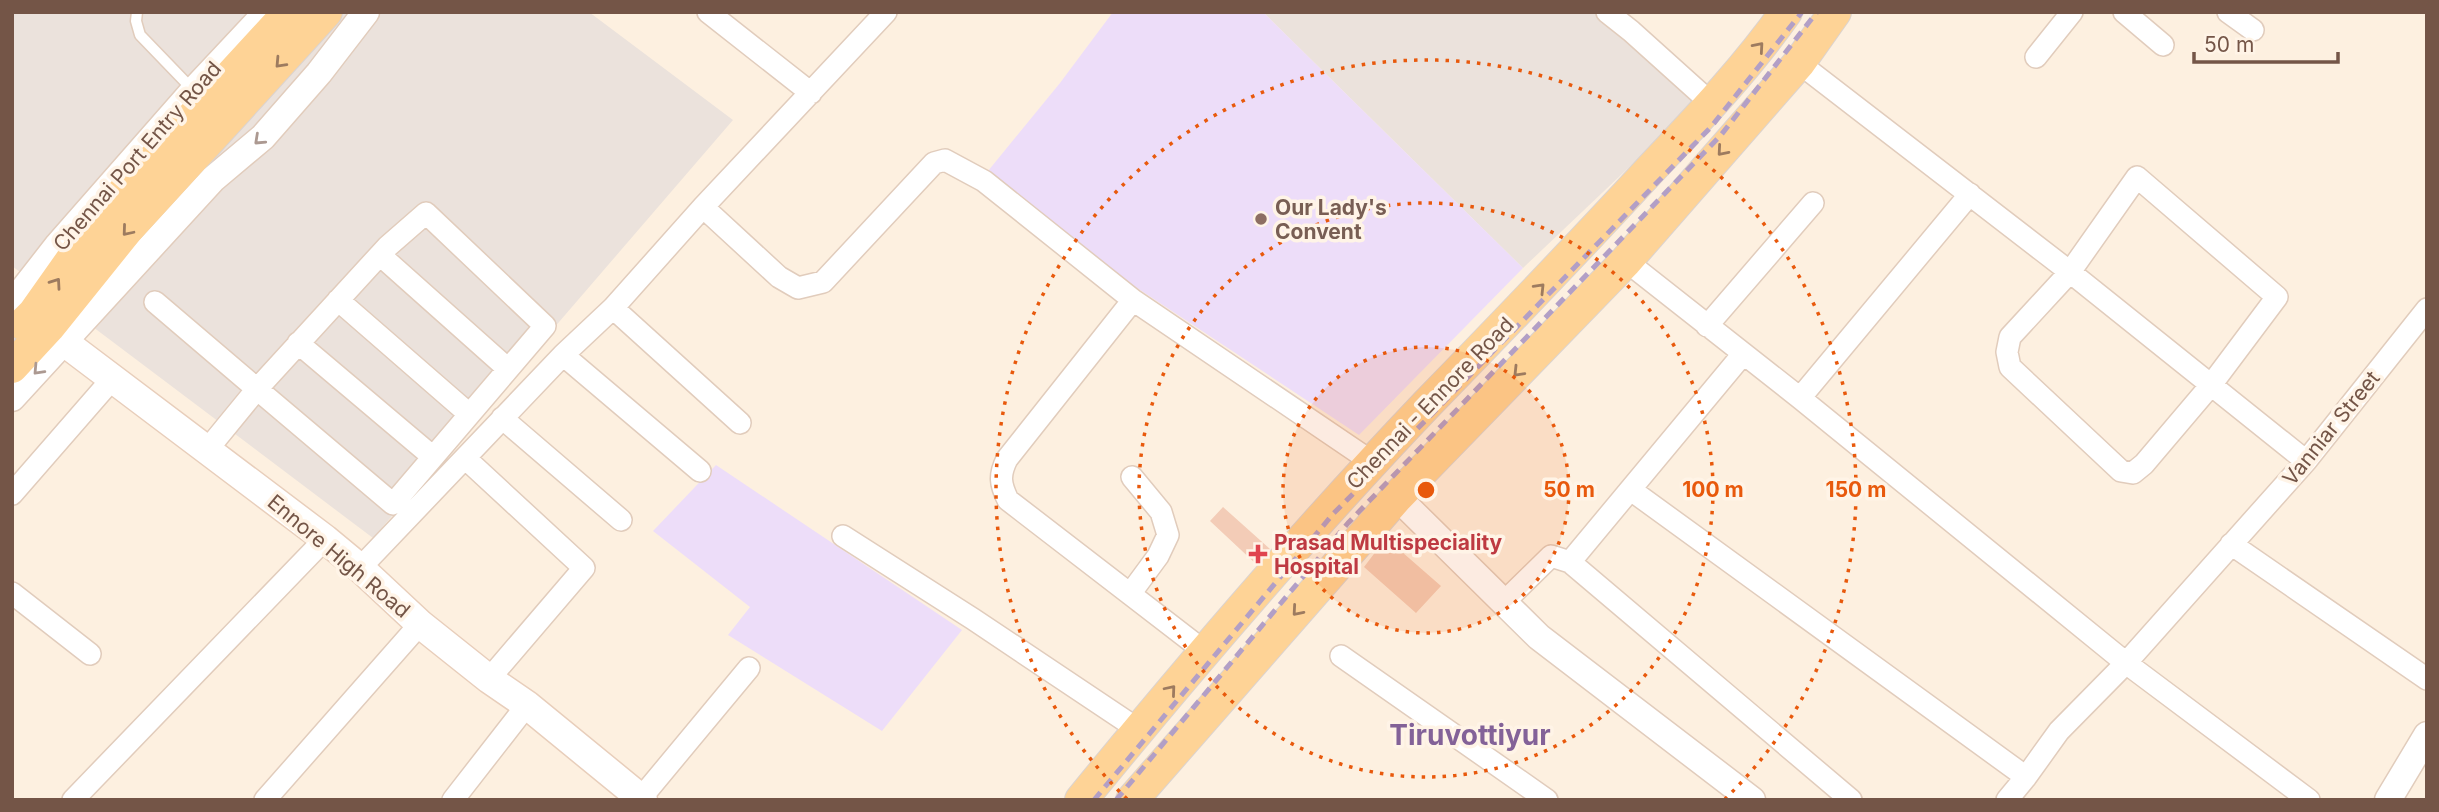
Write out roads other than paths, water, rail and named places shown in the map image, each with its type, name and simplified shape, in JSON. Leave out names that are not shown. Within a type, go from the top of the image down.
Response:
[{"type":"main road","points":[[12,367],[30,323],[106,211],[200,96],[289,12]]},
{"type":"main road","points":[[30,323],[127,230],[326,12]]},
{"type":"main road","name":"Chennai - Ennore Road","points":[[1081,800],[1204,651],[1372,462],[1589,237],[1717,96],[1786,12]]},
{"type":"main road","name":"Chennai - Ennore Road","points":[[1132,800],[1397,497],[1626,261],[1799,62],[1835,12]]},
{"type":"main road","points":[[1717,96],[1752,116]]},
{"type":"main road","name":"Ennore High Road","points":[[30,323],[113,378],[325,539],[420,624],[489,679],[527,705],[642,799]]},
{"type":"street","name":"Chennai Port Entry Road","points":[[200,96],[267,12]]},
{"type":"street","points":[[12,398],[30,323],[263,137],[319,73],[366,12]]},
{"type":"street","points":[[708,12],[811,93]]},
{"type":"street","points":[[360,568],[563,355],[613,308],[703,207],[886,12]]},
{"type":"street","points":[[1607,12],[1717,96]]},
{"type":"street","points":[[2036,57],[2072,12]]},
{"type":"street","points":[[2124,12],[2163,45]]},
{"type":"street","points":[[2228,12],[2253,30]]},
{"type":"street","points":[[1799,62],[2070,272],[2306,461]]},
{"type":"street","points":[[703,207],[779,277],[798,288],[812,286],[823,282],[934,163],[945,160],[984,181],[1133,300],[1372,462]]},
{"type":"street","points":[[2137,177],[2277,297],[2210,385],[2144,464],[2133,473],[2121,471],[2010,367],[2007,352],[2010,337],[2070,272],[2137,177]]},
{"type":"street","points":[[1800,398],[1970,194]]},
{"type":"street","points":[[1707,326],[1813,203]]},
{"type":"street","points":[[155,302],[257,389],[393,504],[545,326],[426,213],[380,255],[298,343],[257,389],[207,450]]},
{"type":"street","points":[[380,255],[508,369]]},
{"type":"street","points":[[1626,261],[1800,398],[2126,663],[2309,800]]},
{"type":"street","points":[[338,300],[469,414]]},
{"type":"street","points":[[1133,300],[1007,459],[1000,473],[1001,486],[1008,500],[1204,651]]},
{"type":"street","points":[[613,308],[740,423]]},
{"type":"street","name":"Vanniar Street","points":[[2007,800],[2059,731],[2126,663],[2306,461],[2427,309]]},
{"type":"street","points":[[298,343],[433,457]]},
{"type":"street","points":[[1570,562],[1743,354]]},
{"type":"street","points":[[563,355],[701,471]]},
{"type":"street","points":[[12,494],[113,378]]},
{"type":"street","points":[[502,418],[621,520]]},
{"type":"street","points":[[465,458],[584,568],[489,679]]},
{"type":"street","points":[[1130,594],[1158,556],[1168,535],[1161,512],[1132,477]]},
{"type":"street","points":[[1631,489],[2026,777]]},
{"type":"street","points":[[1397,497],[1539,637],[1752,800]]},
{"type":"street","points":[[843,536],[1139,730]]},
{"type":"street","points":[[73,800],[325,539]]},
{"type":"street","points":[[2231,544],[2427,679]]},
{"type":"street","points":[[1504,602],[1551,556],[1570,562],[1850,800]]},
{"type":"street","points":[[12,593],[90,654]]},
{"type":"street","points":[[265,800],[420,624]]},
{"type":"street","points":[[1341,656],[1547,800]]},
{"type":"street","points":[[642,799],[749,668]]},
{"type":"street","points":[[453,800],[527,705]]},
{"type":"street","points":[[2388,800],[2427,735]]},
{"type":"lane","points":[[137,12],[136,21],[140,35],[200,96]]},
{"type":"railway","points":[[1094,800],[1333,514],[1711,127],[1802,12]]},
{"type":"railway","points":[[1116,800],[1348,523],[1721,135],[1817,12]]},
{"type":"place","name":"Our Lady's Convent","points":[[1261,219]]},
{"type":"place","name":"Prasad Multispeciality Hospital","points":[[1258,554]]},
{"type":"district","name":"Tiruvottiyur","points":[[1470,735]]}]
